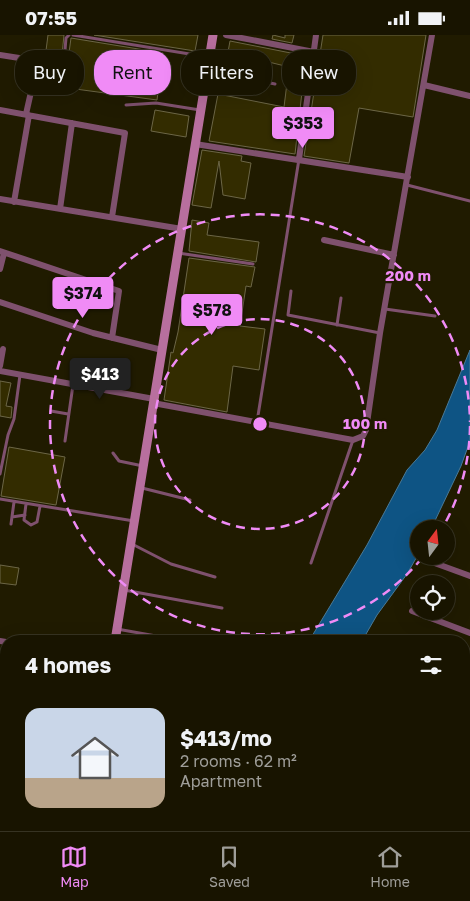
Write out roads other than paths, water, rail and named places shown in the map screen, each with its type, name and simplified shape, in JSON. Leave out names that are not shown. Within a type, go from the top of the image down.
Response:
[{"type":"street","points":[[210,50],[213,35]]},
{"type":"street","points":[[226,35],[304,50]]},
{"type":"street","points":[[314,50],[316,35]]},
{"type":"street","points":[[0,371],[353,441],[363,436],[366,430],[380,333],[432,35]]},
{"type":"street","points":[[0,55],[15,57]]},
{"type":"street","points":[[424,85],[470,96]]},
{"type":"street","points":[[14,202],[31,95]]},
{"type":"street","points":[[116,635],[203,95]]},
{"type":"street","points":[[299,159],[308,95]]},
{"type":"street","points":[[0,110],[123,132],[126,135],[112,217]]},
{"type":"street","points":[[60,209],[72,123]]},
{"type":"street","points":[[195,144],[408,177]]},
{"type":"street","points":[[0,199],[182,229]]},
{"type":"street","points":[[324,240],[394,255]]},
{"type":"street","points":[[0,269],[2,252],[119,291],[112,338]]},
{"type":"street","points":[[0,302],[112,338],[162,350]]},
{"type":"street","points":[[0,365],[4,349]]},
{"type":"street","points":[[440,565],[470,576]]},
{"type":"street","points":[[436,620],[470,633]]},
{"type":"lane","points":[[65,50],[66,38],[71,35],[181,53]]},
{"type":"lane","points":[[126,105],[156,103],[201,110]]},
{"type":"lane","points":[[256,423],[299,159]]},
{"type":"lane","points":[[407,185],[470,201]]},
{"type":"lane","points":[[178,253],[254,264]]},
{"type":"lane","points":[[291,291],[288,315],[380,333]]},
{"type":"lane","points":[[337,325],[341,298]]},
{"type":"lane","points":[[385,309],[435,316]]},
{"type":"lane","points":[[0,474],[8,435],[14,419],[20,375]]},
{"type":"lane","points":[[65,441],[73,385]]},
{"type":"lane","points":[[51,411],[68,414]]},
{"type":"lane","points":[[311,563],[353,441]]},
{"type":"lane","points":[[113,453],[120,461],[143,466]]},
{"type":"lane","points":[[140,488],[190,500]]},
{"type":"lane","points":[[0,499],[134,521]]},
{"type":"lane","points":[[11,524],[14,502]]},
{"type":"lane","points":[[26,504],[25,522],[35,524],[40,506]]},
{"type":"lane","points":[[12,517],[24,515]]},
{"type":"lane","points":[[131,543],[171,564],[215,577]]},
{"type":"lane","points":[[123,590],[222,608]]},
{"type":"lane","points":[[117,629],[150,635]]},
{"type":"water","points":[[470,350],[470,441],[461,466],[435,520],[410,520],[410,565],[412,565],[365,635],[313,635],[367,545],[407,470],[425,450],[437,430]]}]
